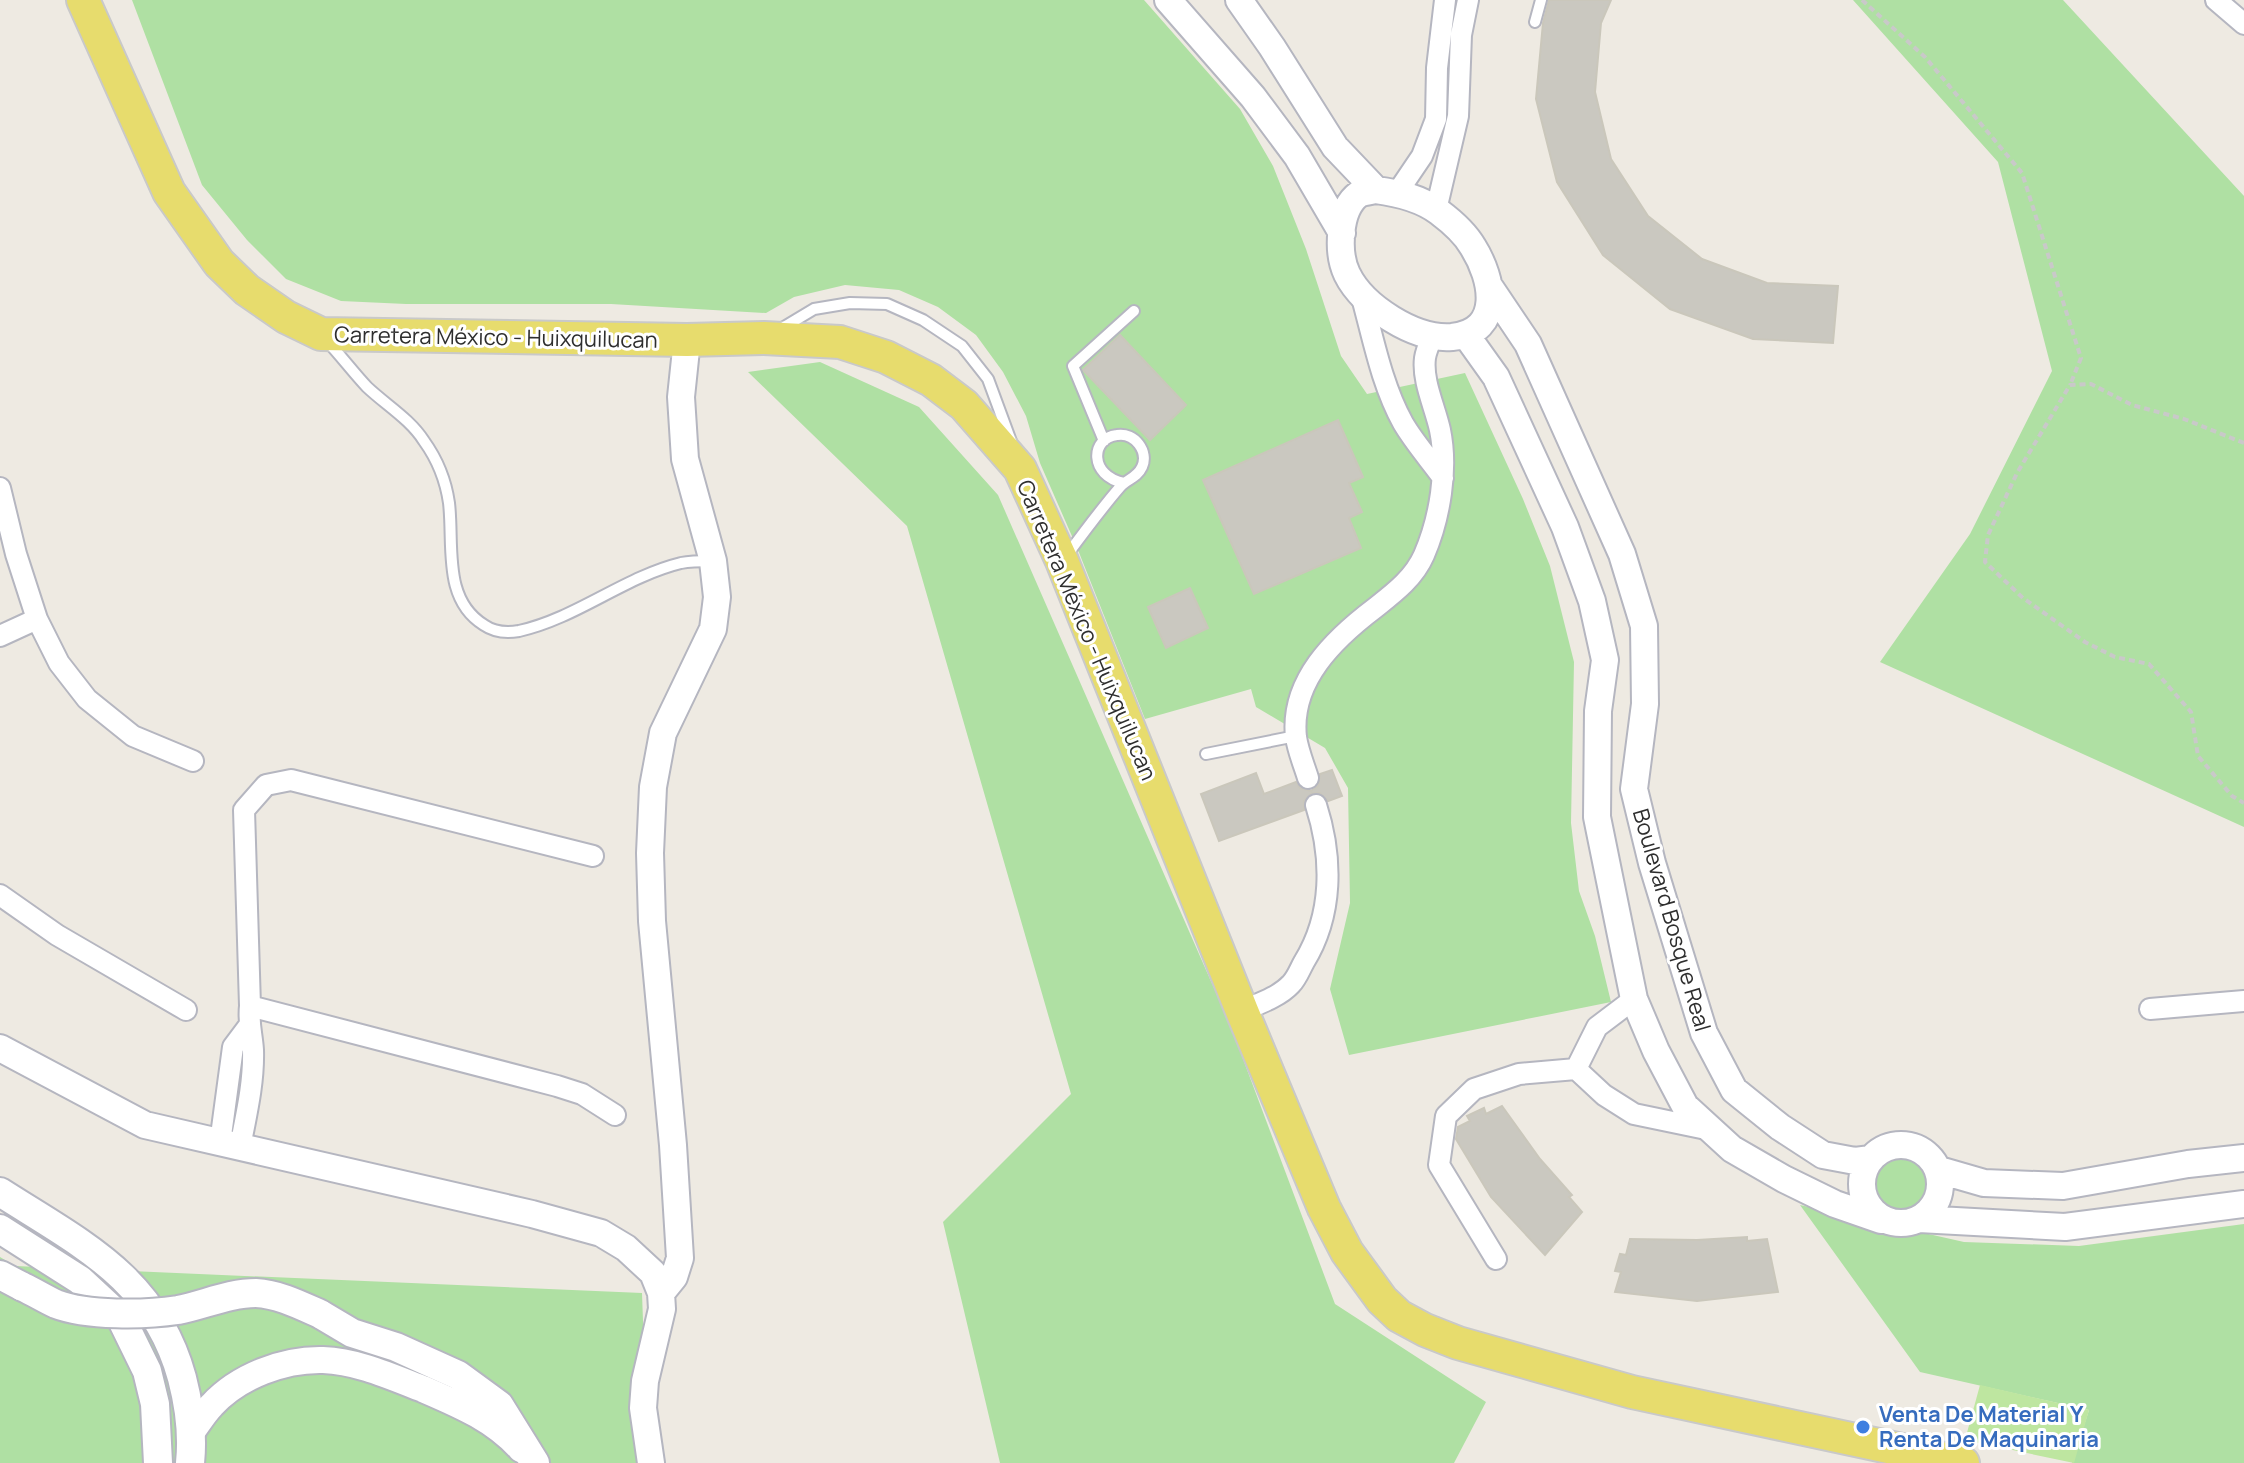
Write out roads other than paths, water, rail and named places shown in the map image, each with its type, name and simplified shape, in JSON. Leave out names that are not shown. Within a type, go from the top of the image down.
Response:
[{"type":"main road","name":"Carretera México - Huixquilucan","points":[[83,0],[169,192],[210,251],[247,290],[286,317],[321,334],[687,340],[764,338],[840,342],[886,357],[931,380],[964,405],[1020,469],[1062,561],[1324,1208],[1368,1284],[1399,1316],[1458,1343],[1632,1392],[1945,1461]]},
{"type":"main road","points":[[0,1192],[100,1256],[138,1291],[160,1323],[178,1364],[186,1394],[190,1463]]},
{"type":"main road","points":[[0,1229],[80,1280],[121,1318],[147,1371],[155,1404],[158,1463]]},
{"type":"main road","points":[[12,1281],[58,1304],[86,1311],[177,1310],[257,1293],[293,1301],[352,1333],[396,1347],[458,1375],[499,1405],[534,1463]]},
{"type":"street","points":[[1168,0],[1253,97],[1297,156],[1342,233]]},
{"type":"street","points":[[1239,0],[1335,147],[1386,192],[1436,210],[1472,244],[1484,266],[1490,306],[1481,325],[1466,335],[1446,337],[1403,326],[1361,293],[1347,273],[1342,251],[1342,233],[1348,207],[1360,193],[1386,192],[1422,156],[1436,119],[1437,68],[1445,0]]},
{"type":"street","points":[[1436,210],[1458,116],[1461,35],[1468,0]]},
{"type":"street","points":[[2216,0],[2244,24]]},
{"type":"street","name":"Boulevard Bosque Real","points":[[1489,286],[1528,344],[1622,554],[1644,626],[1645,704],[1634,789],[1652,863],[1704,1033],[1734,1090],[1780,1127],[1823,1155],[1855,1161],[1871,1159]]},
{"type":"street","points":[[1361,293],[1391,396],[1404,423],[1443,478]]},
{"type":"street","points":[[1308,778],[1296,736],[1299,698],[1311,671],[1332,645],[1398,591],[1423,557],[1435,520],[1443,478],[1440,432],[1425,359],[1433,335]]},
{"type":"street","name":"Boulevard Bosque Real","points":[[1466,335],[1496,377],[1565,527],[1592,601],[1605,660],[1598,711],[1597,817],[1634,999],[1656,1051],[1685,1106],[1732,1149],[1835,1204],[1881,1220]]},
{"type":"street","points":[[661,1293],[674,1277],[680,1258],[652,921],[650,853],[653,787],[663,733],[713,629],[717,597],[713,561],[685,459],[681,397],[687,340]]},
{"type":"street","points":[[0,488],[16,554],[37,619],[59,663],[87,699],[133,736],[193,761]]},
{"type":"street","points":[[0,636],[37,619]]},
{"type":"street","points":[[230,1145],[252,1082],[244,810],[266,785],[291,780],[593,856]]},
{"type":"street","points":[[1242,1011],[1260,1004],[1291,984],[1317,942],[1327,905],[1328,864],[1316,805]]},
{"type":"street","points":[[0,895],[57,935],[186,1010]]},
{"type":"street","points":[[1576,1069],[1597,1027],[1634,999]]},
{"type":"street","points":[[2150,1009],[2244,1001]]},
{"type":"street","points":[[250,1006],[557,1086],[582,1094],[615,1115]]},
{"type":"street","points":[[0,1048],[145,1125],[532,1214],[601,1233],[639,1257],[653,1273],[661,1293],[662,1309],[645,1381],[643,1408],[651,1463]]},
{"type":"street","points":[[1496,1259],[1439,1165],[1446,1116],[1474,1089],[1519,1074],[1576,1069],[1604,1095],[1634,1114],[1711,1130]]},
{"type":"street","points":[[1919,1219],[1931,1210],[1938,1198],[1941,1184],[1939,1170],[1931,1157],[1917,1148],[1901,1145],[1884,1149],[1871,1159],[1862,1175],[1861,1193],[1868,1209],[1881,1220],[1900,1224],[1919,1219],[2065,1227],[2244,1204]]},
{"type":"street","points":[[1939,1170],[1984,1183],[2063,1186],[2188,1164],[2244,1158]]},
{"type":"street","points":[[190,1434],[212,1404],[240,1382],[278,1366],[324,1360],[386,1374],[487,1418],[534,1463]]},
{"type":"lane","points":[[1535,22],[1541,0]]},
{"type":"lane","points":[[764,338],[814,309],[850,303],[887,304],[923,320],[962,346],[988,379],[1020,469]]},
{"type":"lane","points":[[1104,441],[1073,366],[1134,311]]},
{"type":"lane","points":[[321,334],[368,388],[424,440],[440,470],[448,501],[451,564],[460,601],[474,619],[492,630],[513,632],[540,626],[683,562],[713,561]]},
{"type":"lane","points":[[1062,561],[1124,483],[1137,476],[1144,464],[1143,448],[1132,438],[1118,435],[1104,441],[1097,454],[1099,469],[1109,480],[1124,483]]},
{"type":"lane","points":[[1206,754],[1296,736]]},
{"type":"place","name":"Venta De Material Y Renta De Maquinaria","points":[[1863,1427]]}]
